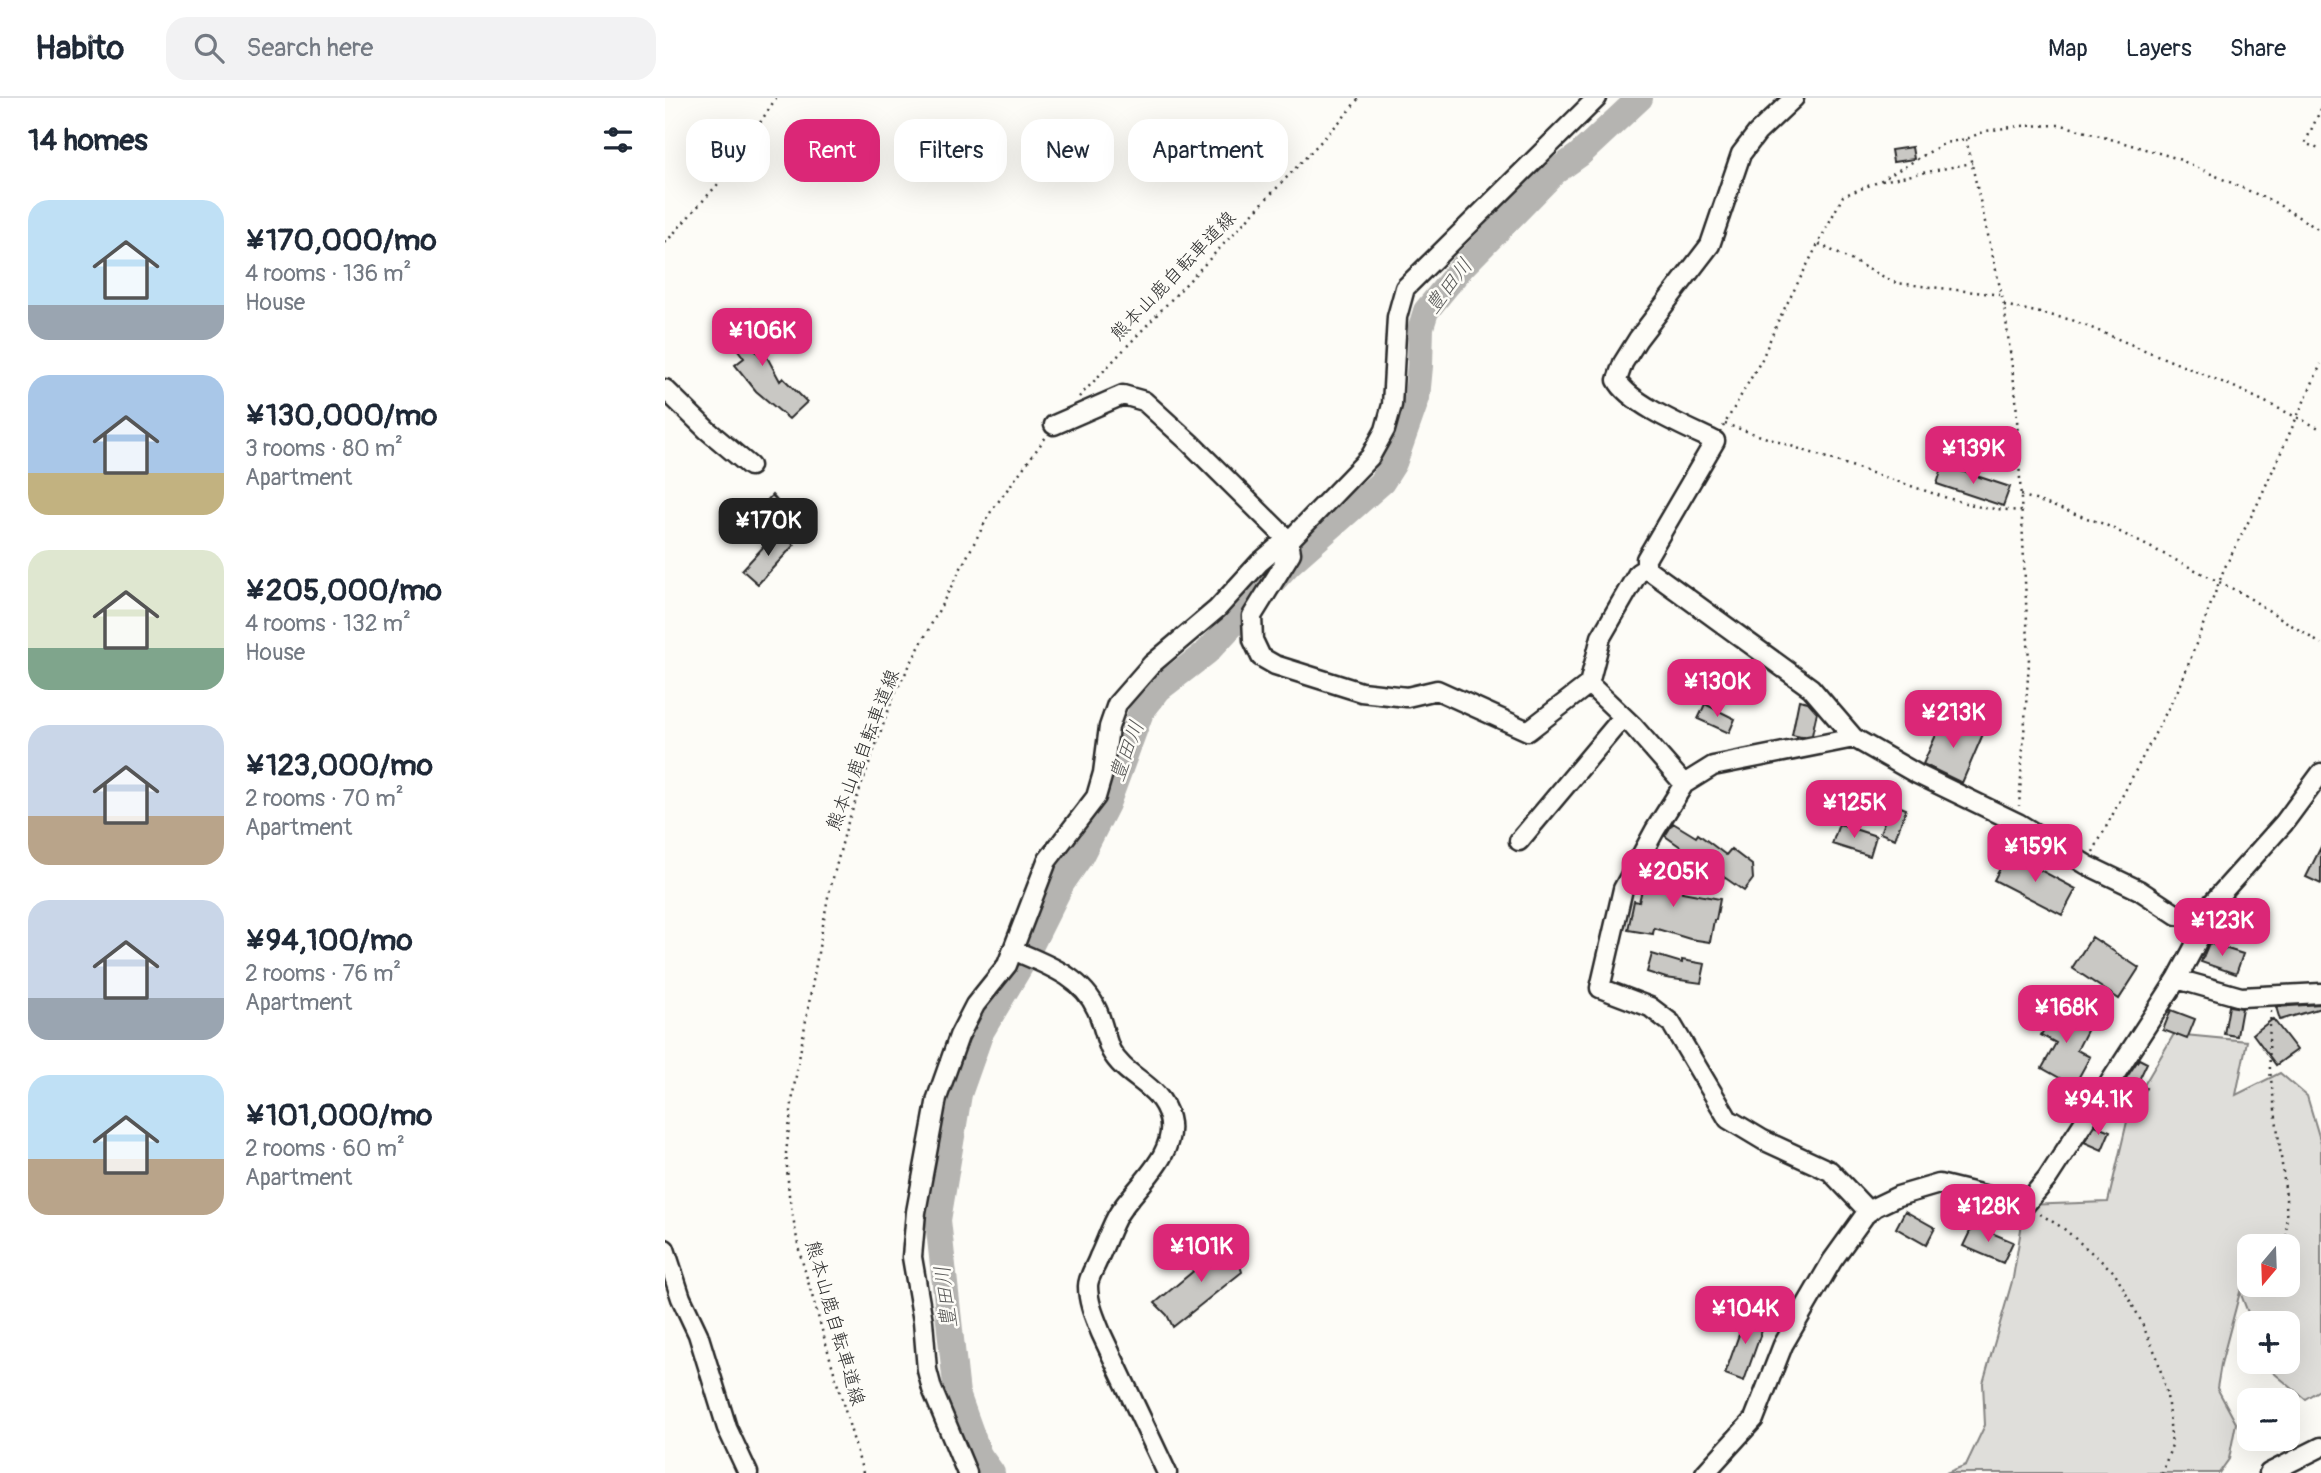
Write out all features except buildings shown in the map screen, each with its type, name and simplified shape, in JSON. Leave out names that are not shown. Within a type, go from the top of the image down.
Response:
[{"type":"street","points":[[967,1473],[932,1389],[927,1370],[923,1321],[912,1257],[915,1223],[937,1098],[959,1036],[975,1005],[1007,965],[1047,861],[1096,797],[1103,773],[1109,727],[1117,704],[1152,664],[1217,609],[1259,563],[1289,541],[1370,457],[1385,430],[1392,405],[1397,317],[1405,288],[1597,98]]},
{"type":"street","points":[[1646,568],[1646,559],[1715,441],[1680,425],[1635,399],[1617,380],[1623,363],[1638,339],[1710,245],[1741,154],[1757,133],[1794,98]]},
{"type":"street","points":[[665,389],[707,430],[750,466]]},
{"type":"street","points":[[1054,425],[1123,395],[1144,401],[1191,443],[1289,541],[1291,553],[1252,616],[1253,640],[1261,657],[1275,665],[1361,692],[1406,697],[1437,690],[1528,731],[1589,684],[1601,638],[1638,573],[1646,568]]},
{"type":"street","points":[[1646,568],[1811,688],[1854,738],[1917,774],[2018,823],[2087,865],[2139,890],[2177,915],[2195,917],[2200,914],[2248,865],[2321,773]]},
{"type":"street","points":[[1589,684],[1684,784]]},
{"type":"street","points":[[1519,841],[1623,717]]},
{"type":"street","points":[[1854,738],[1713,766],[1684,784],[1623,889],[1600,988],[1650,1007],[1671,1023],[1728,1119],[1763,1140],[1831,1171],[1869,1212]]},
{"type":"street","points":[[1705,1473],[1754,1419],[1783,1345],[1832,1261],[1869,1212],[1898,1196],[1939,1184],[2025,1205],[2047,1179],[2177,979],[2198,940],[2200,914]]},
{"type":"street","points":[[1013,950],[1059,971],[1083,987],[1097,1009],[1112,1052],[1130,1073],[1149,1086],[1164,1102],[1170,1121],[1171,1138],[1157,1163],[1118,1214],[1088,1285],[1091,1309],[1101,1333],[1167,1473]]},
{"type":"street","points":[[2177,979],[2241,997],[2321,993]]},
{"type":"street","points":[[665,1250],[681,1298],[698,1334],[727,1428],[748,1473]]},
{"type":"street","points":[[2269,1473],[2321,1447]]},
{"type":"path","points":[[665,243],[727,174],[776,98]]},
{"type":"path","name":"熊本山鹿自転車道線","points":[[1079,397],[1359,98]]},
{"type":"path","points":[[2321,109],[2305,143],[2321,149]]},
{"type":"path","points":[[2021,512],[1984,508],[1947,498],[1725,424],[1762,359],[1778,321],[1843,196],[1878,182],[1945,143],[1986,131],[2018,126],[2063,125],[2196,166],[2276,203],[2321,231]]},
{"type":"path","points":[[1966,139],[2004,306],[2016,398],[2029,662],[2018,823]]},
{"type":"path","points":[[1878,182],[1972,163]]},
{"type":"path","points":[[1818,243],[1896,283],[2001,295]]},
{"type":"path","points":[[2004,306],[2072,320],[2234,387],[2321,429]]},
{"type":"path","points":[[2087,865],[2181,684],[2219,582],[2321,364]]},
{"type":"path","name":"熊本山鹿自転車道線","points":[[863,1473],[799,1250],[789,1195],[786,1153],[794,1087],[828,897],[847,825],[894,695],[990,513],[1054,425]]},
{"type":"path","points":[[2021,495],[2104,524],[2243,594],[2321,644]]},
{"type":"path","points":[[2273,997],[2269,1040],[2270,1071],[2286,1195],[2287,1234]]},
{"type":"path","points":[[2025,1205],[2063,1228],[2114,1272],[2139,1317],[2157,1357],[2167,1395],[2172,1445],[2162,1473]]},
{"type":"shaded area","points":[[2174,1034],[2247,1041],[2236,1095],[2280,1073],[2307,1096],[2321,1143],[2321,1389],[2305,1399],[2300,1395],[2300,1388],[2292,1388],[2275,1374],[2300,1374],[2300,1311],[2247,1311],[2242,1297],[2300,1297],[2300,1234],[2237,1234],[2239,1297],[2217,1388],[2236,1423],[2229,1459],[2219,1473],[1946,1473],[1966,1465],[1985,1425],[1983,1383],[2013,1278],[2025,1205],[2108,1202],[2130,1109]]},
{"type":"waterway","name":"豊田川","points":[[992,1473],[979,1455],[957,1394],[938,1220],[959,1094],[981,1032],[1022,963],[1062,883],[1080,857],[1107,804],[1141,712],[1159,689],[1207,652],[1290,563],[1382,482],[1394,463],[1417,398],[1421,327],[1426,311],[1462,267],[1555,172],[1579,155],[1640,98]]}]
